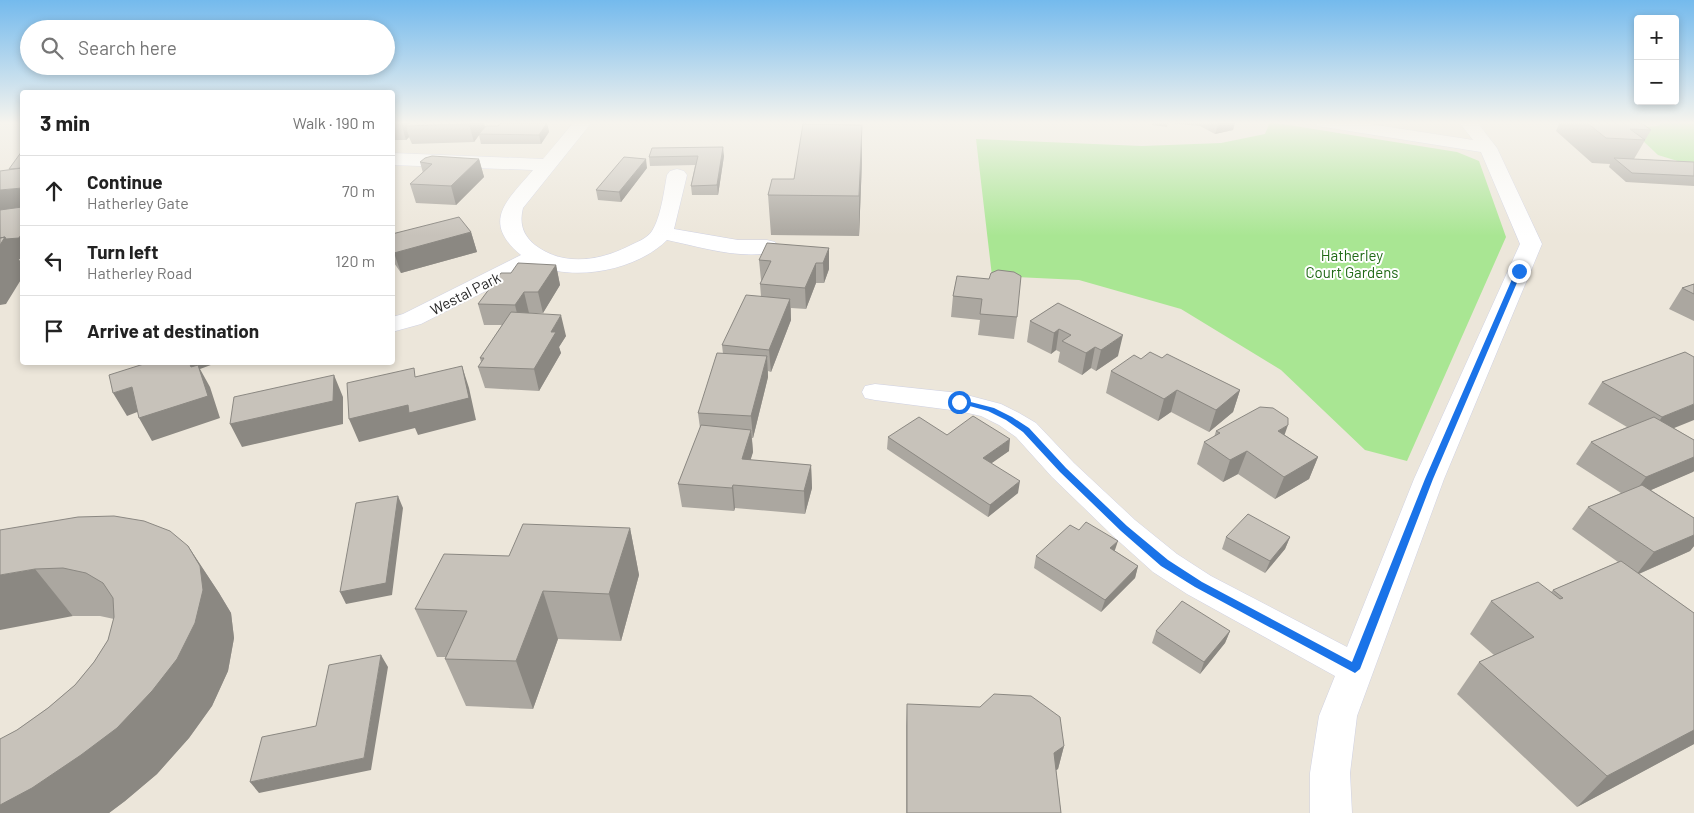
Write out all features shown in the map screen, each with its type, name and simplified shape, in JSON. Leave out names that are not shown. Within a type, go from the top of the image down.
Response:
[{"type":"street","points":[[417,160],[549,165]]},
{"type":"street","points":[[553,160],[513,207],[510,218],[511,228],[516,238],[536,257],[559,265],[574,267],[605,264],[619,259],[649,245],[662,234],[677,175]]},
{"type":"street","points":[[1331,813],[1330,773],[1338,716],[1429,479],[1531,244],[1493,160]]},
{"type":"street","points":[[662,234],[738,247],[767,247]]},
{"type":"street","name":"Westal Park","points":[[395,324],[412,319],[536,257]]},
{"type":"street","points":[[875,392],[959,402],[991,410],[1009,419],[1026,430],[1063,470],[1124,528],[1165,563],[1199,585],[1355,669]]},
{"type":"green space","name":"Hatherley Court Gardens","points":[[978,160],[1476,160],[1479,161],[1506,237],[1407,461],[1365,450],[1281,370],[1181,309],[1079,280],[992,276]]},
{"type":"green space","points":[[1674,160],[1694,160],[1694,166]]},
{"type":"building","points":[[16,160],[20,160],[20,168],[9,169]]},
{"type":"building","points":[[423,160],[478,160],[451,186],[410,184],[432,164],[420,162]]},
{"type":"building","points":[[622,160],[645,160],[619,192],[596,190]]},
{"type":"building","points":[[697,160],[721,160],[717,185],[691,186]]},
{"type":"building","points":[[797,160],[861,160],[859,196],[768,195],[772,179],[794,179]]},
{"type":"building","points":[[1616,160],[1694,162],[1694,176],[1632,173]]},
{"type":"building","points":[[20,168],[20,188],[0,190],[0,171]]},
{"type":"building","points":[[20,207],[19,238],[0,238],[0,210]]},
{"type":"building","points":[[459,217],[471,232],[395,253],[395,233]]},
{"type":"building","points":[[5,237],[0,245],[0,238]]},
{"type":"building","points":[[767,243],[829,248],[823,263],[816,263],[805,288],[760,284],[771,261],[759,260]]},
{"type":"building","points":[[518,263],[556,265],[538,292],[524,292],[515,305],[478,304],[501,273],[511,273]]},
{"type":"building","points":[[998,270],[1014,272],[1021,276],[1017,317],[980,314],[982,299],[953,296],[957,276],[989,279],[991,273]]},
{"type":"building","points":[[1694,284],[1694,294],[1682,288]]},
{"type":"building","points":[[746,295],[790,299],[769,350],[722,345]]},
{"type":"building","points":[[1058,303],[1123,335],[1101,350],[1095,347],[1086,353],[1062,341],[1071,335],[1059,329],[1054,333],[1030,321]]},
{"type":"building","points":[[511,312],[561,315],[551,332],[556,332],[534,369],[478,367],[484,358],[480,358]]},
{"type":"building","points":[[1150,352],[1162,358],[1167,354],[1240,390],[1216,410],[1177,390],[1164,399],[1111,371],[1134,355],[1141,359]]},
{"type":"building","points":[[1685,352],[1694,357],[1694,404],[1662,417],[1602,382]]},
{"type":"building","points":[[717,353],[767,356],[751,416],[698,413]]},
{"type":"building","points":[[141,365],[190,365],[191,367],[198,365],[208,396],[139,418],[132,387],[113,393],[109,375]]},
{"type":"building","points":[[462,366],[469,398],[409,413],[408,405],[349,419],[347,383],[414,368],[415,377]]},
{"type":"building","points":[[334,375],[333,401],[230,424],[234,397]]},
{"type":"building","points":[[1260,407],[1273,408],[1288,418],[1288,425],[1278,431],[1318,457],[1284,477],[1247,451],[1230,460],[1204,442],[1220,433],[1216,431]]},
{"type":"building","points":[[973,416],[1010,439],[983,458],[1020,481],[990,505],[888,437],[919,417],[947,435]]},
{"type":"building","points":[[1654,417],[1694,440],[1694,457],[1646,477],[1591,442]]},
{"type":"building","points":[[701,425],[751,430],[742,459],[811,465],[804,491],[733,485],[732,488],[678,484]]},
{"type":"building","points":[[1642,485],[1694,518],[1694,535],[1654,552],[1588,507]]},
{"type":"building","points":[[398,496],[386,583],[340,592],[356,503]]},
{"type":"building","points":[[1248,514],[1290,537],[1270,561],[1226,537]]},
{"type":"building","points":[[114,516],[144,521],[170,531],[188,546],[200,566],[203,590],[195,623],[177,659],[152,691],[117,728],[32,788],[0,805],[0,739],[17,730],[48,708],[75,685],[94,662],[108,640],[114,617],[113,598],[103,583],[86,573],[63,568],[35,569],[0,575],[0,530],[78,517]]},
{"type":"building","points":[[1086,522],[1118,541],[1110,548],[1138,566],[1105,600],[1036,556],[1070,525],[1079,530]]},
{"type":"building","points":[[523,524],[630,528],[609,594],[543,591],[516,661],[445,659],[467,611],[415,609],[444,554],[509,556]]},
{"type":"building","points":[[1621,561],[1694,613],[1694,730],[1607,776],[1479,662],[1534,637],[1491,601],[1538,582],[1560,599],[1563,598],[1553,590]]},
{"type":"building","points":[[1182,601],[1230,631],[1204,662],[1156,631]]},
{"type":"building","points":[[381,655],[364,758],[250,782],[262,737],[316,726],[329,665]]},
{"type":"building","points":[[994,694],[1031,696],[1060,717],[1064,746],[1054,753],[1061,813],[907,813],[907,704],[980,707]]},
{"type":"route","points":[[959,402],[991,410],[1026,430],[1063,470],[1142,546],[1165,563],[1199,585],[1355,669],[1429,479],[1519,271]]}]
